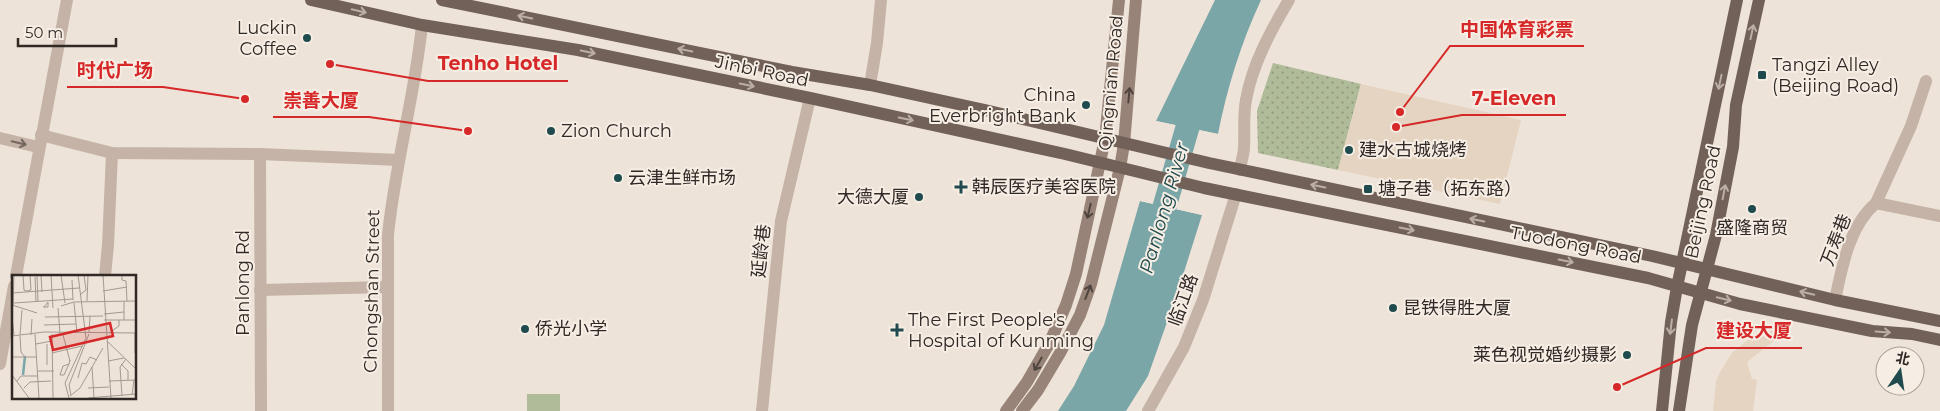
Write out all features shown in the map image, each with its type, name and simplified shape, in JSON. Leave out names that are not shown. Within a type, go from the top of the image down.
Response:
[{"type":"main road","name":"Jinbi Road","points":[[311,0],[422,25],[578,50],[810,98],[1065,154],[1204,188]]},
{"type":"main road","name":"Jinbi Road","points":[[442,0],[792,72],[870,85],[1209,163]]},
{"type":"main road","name":"Qingnian Road","points":[[1006,411],[1027,382],[1050,342],[1076,274],[1104,139],[1118,0]]},
{"type":"main road","name":"Qingnian Road","points":[[1022,411],[1046,376],[1080,314],[1092,284],[1126,170],[1124,144],[1136,0]]},
{"type":"main road","name":"Beijing Road","points":[[1662,411],[1671,322],[1677,287],[1736,0]]},
{"type":"main road","name":"Beijing Road","points":[[1679,411],[1692,325],[1707,270],[1733,147],[1736,105],[1759,0]]},
{"type":"main road","name":"Tuodong Road","points":[[1209,163],[1652,256],[1835,300],[1940,321]]},
{"type":"main road","name":"Tuodong Road","points":[[1204,188],[1648,278],[1700,294],[1872,331],[1912,334],[1940,340]]},
{"type":"street","points":[[16,275],[67,0]]},
{"type":"street","points":[[870,85],[877,43],[880,0]]},
{"type":"street","points":[[1240,170],[1244,147],[1246,99],[1271,29],[1289,0]]},
{"type":"street","name":"Chongshan Street","points":[[388,411],[388,235],[399,160],[420,51],[422,25]]},
{"type":"street","points":[[1876,203],[1911,126],[1926,82]]},
{"type":"street","name":"延龄巷","points":[[762,411],[781,221],[810,98]]},
{"type":"street","points":[[0,138],[40,141],[112,153],[260,154],[399,160]]},
{"type":"street","points":[[105,275],[112,153]]},
{"type":"street","name":"Panlong Rd","points":[[260,154],[260,411]]},
{"type":"street","name":"临江路","points":[[1148,411],[1184,347],[1203,300],[1236,194]]},
{"type":"street","name":"万寿巷","points":[[1835,300],[1840,275],[1854,230],[1868,210],[1876,203],[1940,216]]},
{"type":"street","points":[[260,290],[387,288]]},
{"type":"street","points":[[0,364],[12,297]]},
{"type":"green space","points":[[1273,63],[1361,84],[1338,170],[1258,153],[1257,111]]},
{"type":"green space","points":[[527,394],[560,394],[560,411],[527,411]]},
{"type":"shaded area","points":[[1361,84],[1521,120],[1500,204],[1338,170]]},
{"type":"shaded area","points":[[1779,329],[1789,329],[1747,362],[1752,379],[1757,380],[1753,411],[1713,411],[1716,382],[1732,353],[1758,334]]},
{"type":"water","points":[[1215,0],[1261,0],[1235,66],[1218,134],[1156,121]]},
{"type":"water","points":[[1140,201],[1202,215],[1148,376],[1126,411],[1058,411],[1074,386],[1104,325]]},
{"type":"pier","points":[[1156,121],[1218,134],[1217,137],[1156,123]]},
{"type":"pier","points":[[1141,199],[1202,212],[1202,215],[1140,201]]},
{"type":"waterway","name":"Panlong River","points":[[1156,236],[1196,98]]},
{"type":"place","name":"Luckin Coffee","points":[[307,38]]},
{"type":"place","name":"Tenho Hotel","points":[[330,64]]},
{"type":"place","name":"Tangzi Alley (Beijing Road)","points":[[1762,75]]},
{"type":"place","name":"时代广场","points":[[245,99]]},
{"type":"place","name":"China Everbright Bank","points":[[1086,105]]},
{"type":"place","name":"中国体育彩票","points":[[1400,112]]},
{"type":"place","name":"7-Eleven","points":[[1396,127]]},
{"type":"place","name":"崇善大厦","points":[[468,131]]},
{"type":"place","name":"Zion Church","points":[[551,131]]},
{"type":"place","name":"建水古城烧烤","points":[[1349,150]]},
{"type":"place","name":"云津生鲜市场","points":[[618,178]]},
{"type":"place","name":"韩辰医疗美容医院","points":[[961,187]]},
{"type":"place","name":"塘子巷（拓东路）","points":[[1368,189]]},
{"type":"place","name":"大德大厦","points":[[919,197]]},
{"type":"place","name":"盛隆商贸","points":[[1752,209]]},
{"type":"place","name":"昆铁得胜大厦","points":[[1393,308]]},
{"type":"place","name":"侨光小学","points":[[525,329]]},
{"type":"place","name":"The First People's Hospital of Kunming","points":[[897,330]]},
{"type":"place","name":"莱色视觉婚纱摄影","points":[[1627,355]]},
{"type":"place","name":"建设大厦","points":[[1617,387]]}]
